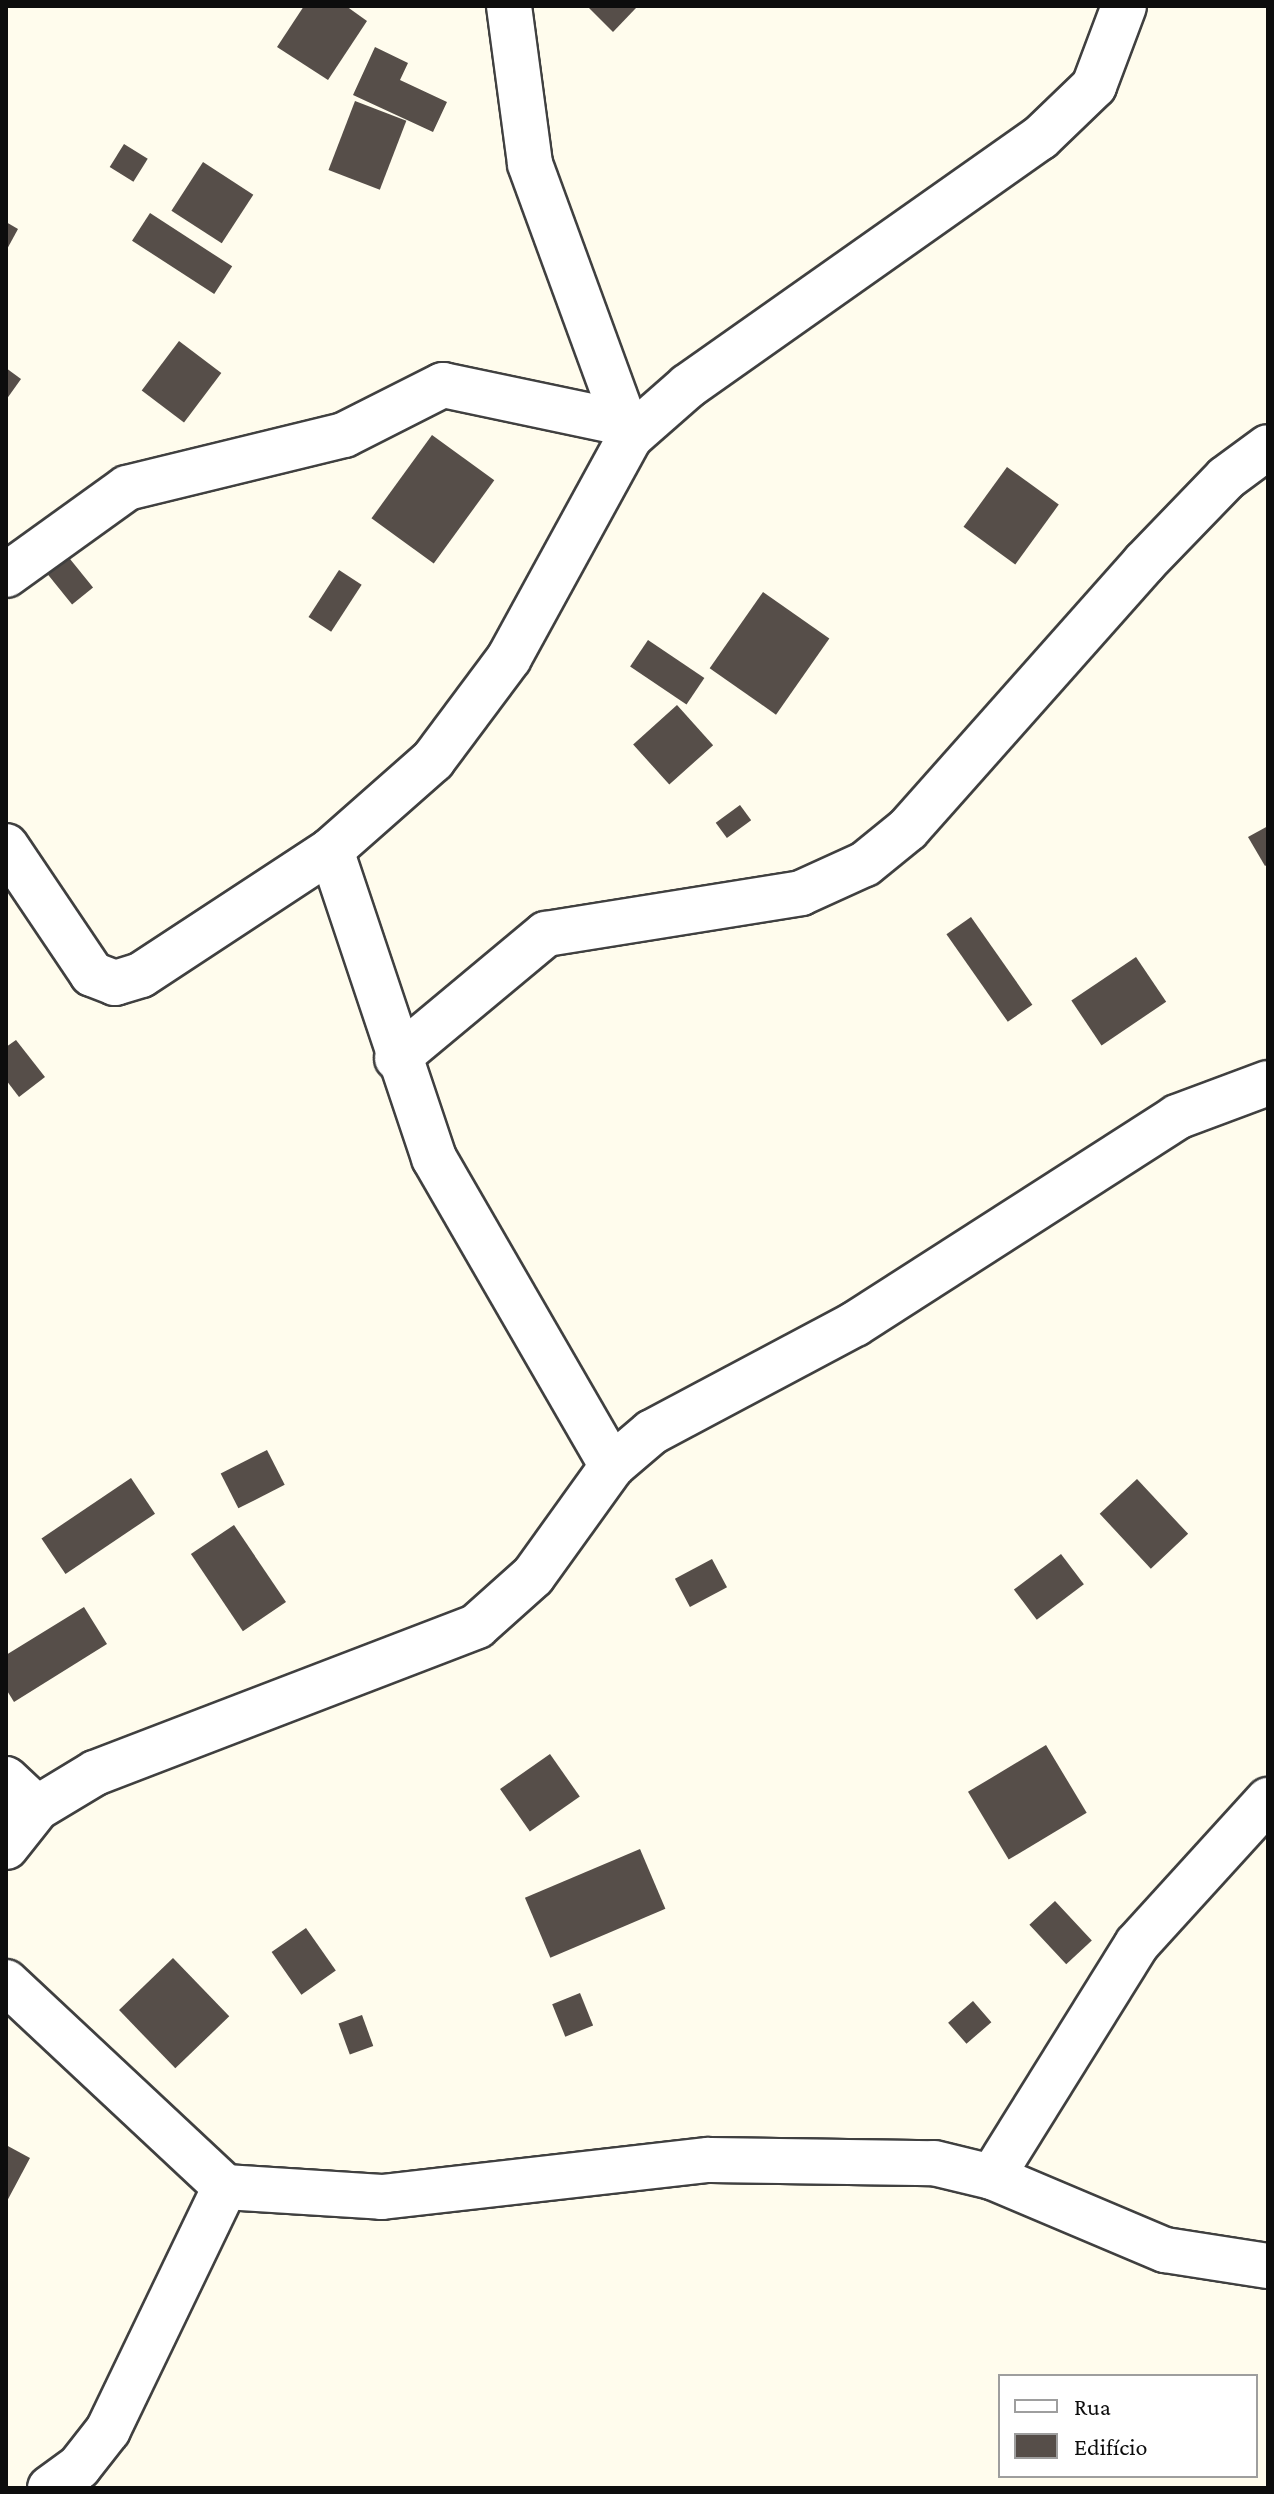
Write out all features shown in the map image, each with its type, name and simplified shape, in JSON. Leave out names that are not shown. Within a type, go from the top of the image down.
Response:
[{"type":"street","points":[[509,6],[530,164],[627,430]]},
{"type":"street","points":[[6,846],[92,974],[115,983],[141,975],[331,850],[433,760],[509,658],[627,430],[1040,138],[1094,86],[1124,6]]},
{"type":"street","points":[[6,575],[127,488],[344,435],[443,385],[627,430]]},
{"type":"street","points":[[397,1058],[546,934],[801,893],[865,864],[908,829],[1185,520],[1268,447]]},
{"type":"street","points":[[331,850],[397,1058],[434,1158],[612,1466]]},
{"type":"street","points":[[6,1847],[21,1793],[425,1651],[477,1626],[533,1576],[612,1466],[652,1432],[855,1324],[1177,1117],[1268,1083]]},
{"type":"street","points":[[992,2177],[1137,1944],[1268,1800]]},
{"type":"street","points":[[6,1982],[225,2187],[382,2197],[708,2160],[934,2163],[992,2177],[1165,2250],[1268,2266]]},
{"type":"street","points":[[50,2488],[79,2467],[108,2430],[225,2187]]},
{"type":"building","points":[[304,6],[346,6],[367,21],[328,80],[277,47]]},
{"type":"building","points":[[587,6],[633,6],[636,8],[613,32]]},
{"type":"building","points":[[375,47],[408,63],[400,80],[447,102],[433,132],[353,95]]},
{"type":"building","points":[[355,101],[406,121],[380,190],[328,170]]},
{"type":"building","points":[[124,144],[148,159],[133,182],[110,167]]},
{"type":"building","points":[[203,162],[253,195],[222,243],[171,211]]},
{"type":"building","points":[[150,213],[232,266],[214,294],[132,241]]},
{"type":"building","points":[[6,222],[18,229],[6,251]]},
{"type":"building","points":[[179,341],[221,373],[184,422],[142,391]]},
{"type":"building","points":[[6,368],[21,379],[6,400]]},
{"type":"building","points":[[432,435],[494,480],[434,564],[371,518]]},
{"type":"building","points":[[1007,467],[1059,505],[1015,564],[964,527]]},
{"type":"building","points":[[66,554],[93,587],[72,604],[45,571]]},
{"type":"building","points":[[339,570],[362,585],[331,632],[309,617]]},
{"type":"building","points":[[763,592],[829,638],[776,715],[710,668]]},
{"type":"building","points":[[648,640],[704,678],[686,705],[630,667]]},
{"type":"building","points":[[677,705],[713,745],[669,785],[633,744]]},
{"type":"building","points":[[740,805],[751,820],[727,838],[716,823]]},
{"type":"building","points":[[1268,826],[1268,864],[1265,866],[1248,837]]},
{"type":"building","points":[[971,917],[1032,1005],[1008,1022],[946,934]]},
{"type":"building","points":[[1136,957],[1166,1002],[1102,1045],[1071,1001]]},
{"type":"building","points":[[16,1040],[45,1077],[19,1097],[6,1080],[6,1047]]},
{"type":"building","points":[[267,1450],[285,1485],[238,1508],[221,1474]]},
{"type":"building","points":[[131,1478],[155,1514],[66,1574],[41,1538]]},
{"type":"building","points":[[1137,1479],[1188,1534],[1151,1569],[1100,1514]]},
{"type":"building","points":[[234,1525],[286,1602],[243,1631],[191,1554]]},
{"type":"building","points":[[1061,1554],[1084,1584],[1037,1620],[1014,1590]]},
{"type":"building","points":[[712,1559],[727,1587],[690,1607],[675,1579]]},
{"type":"building","points":[[84,1607],[107,1644],[14,1702],[6,1689],[6,1655]]},
{"type":"building","points":[[1046,1745],[1087,1813],[1009,1860],[968,1792]]},
{"type":"building","points":[[550,1754],[580,1797],[530,1832],[500,1789]]},
{"type":"building","points":[[640,1849],[665,1909],[550,1958],[525,1898]]},
{"type":"building","points":[[1055,1901],[1092,1940],[1066,1964],[1029,1925]]},
{"type":"building","points":[[306,1928],[336,1971],[301,1995],[272,1952]]},
{"type":"building","points":[[173,1958],[229,2016],[175,2068],[119,2010]]},
{"type":"building","points":[[580,1993],[593,2025],[565,2037],[552,2004]]},
{"type":"building","points":[[973,2001],[991,2022],[966,2044],[948,2023]]},
{"type":"building","points":[[362,2015],[373,2046],[350,2055],[339,2024]]},
{"type":"building","points":[[6,2145],[30,2158],[6,2203]]}]
